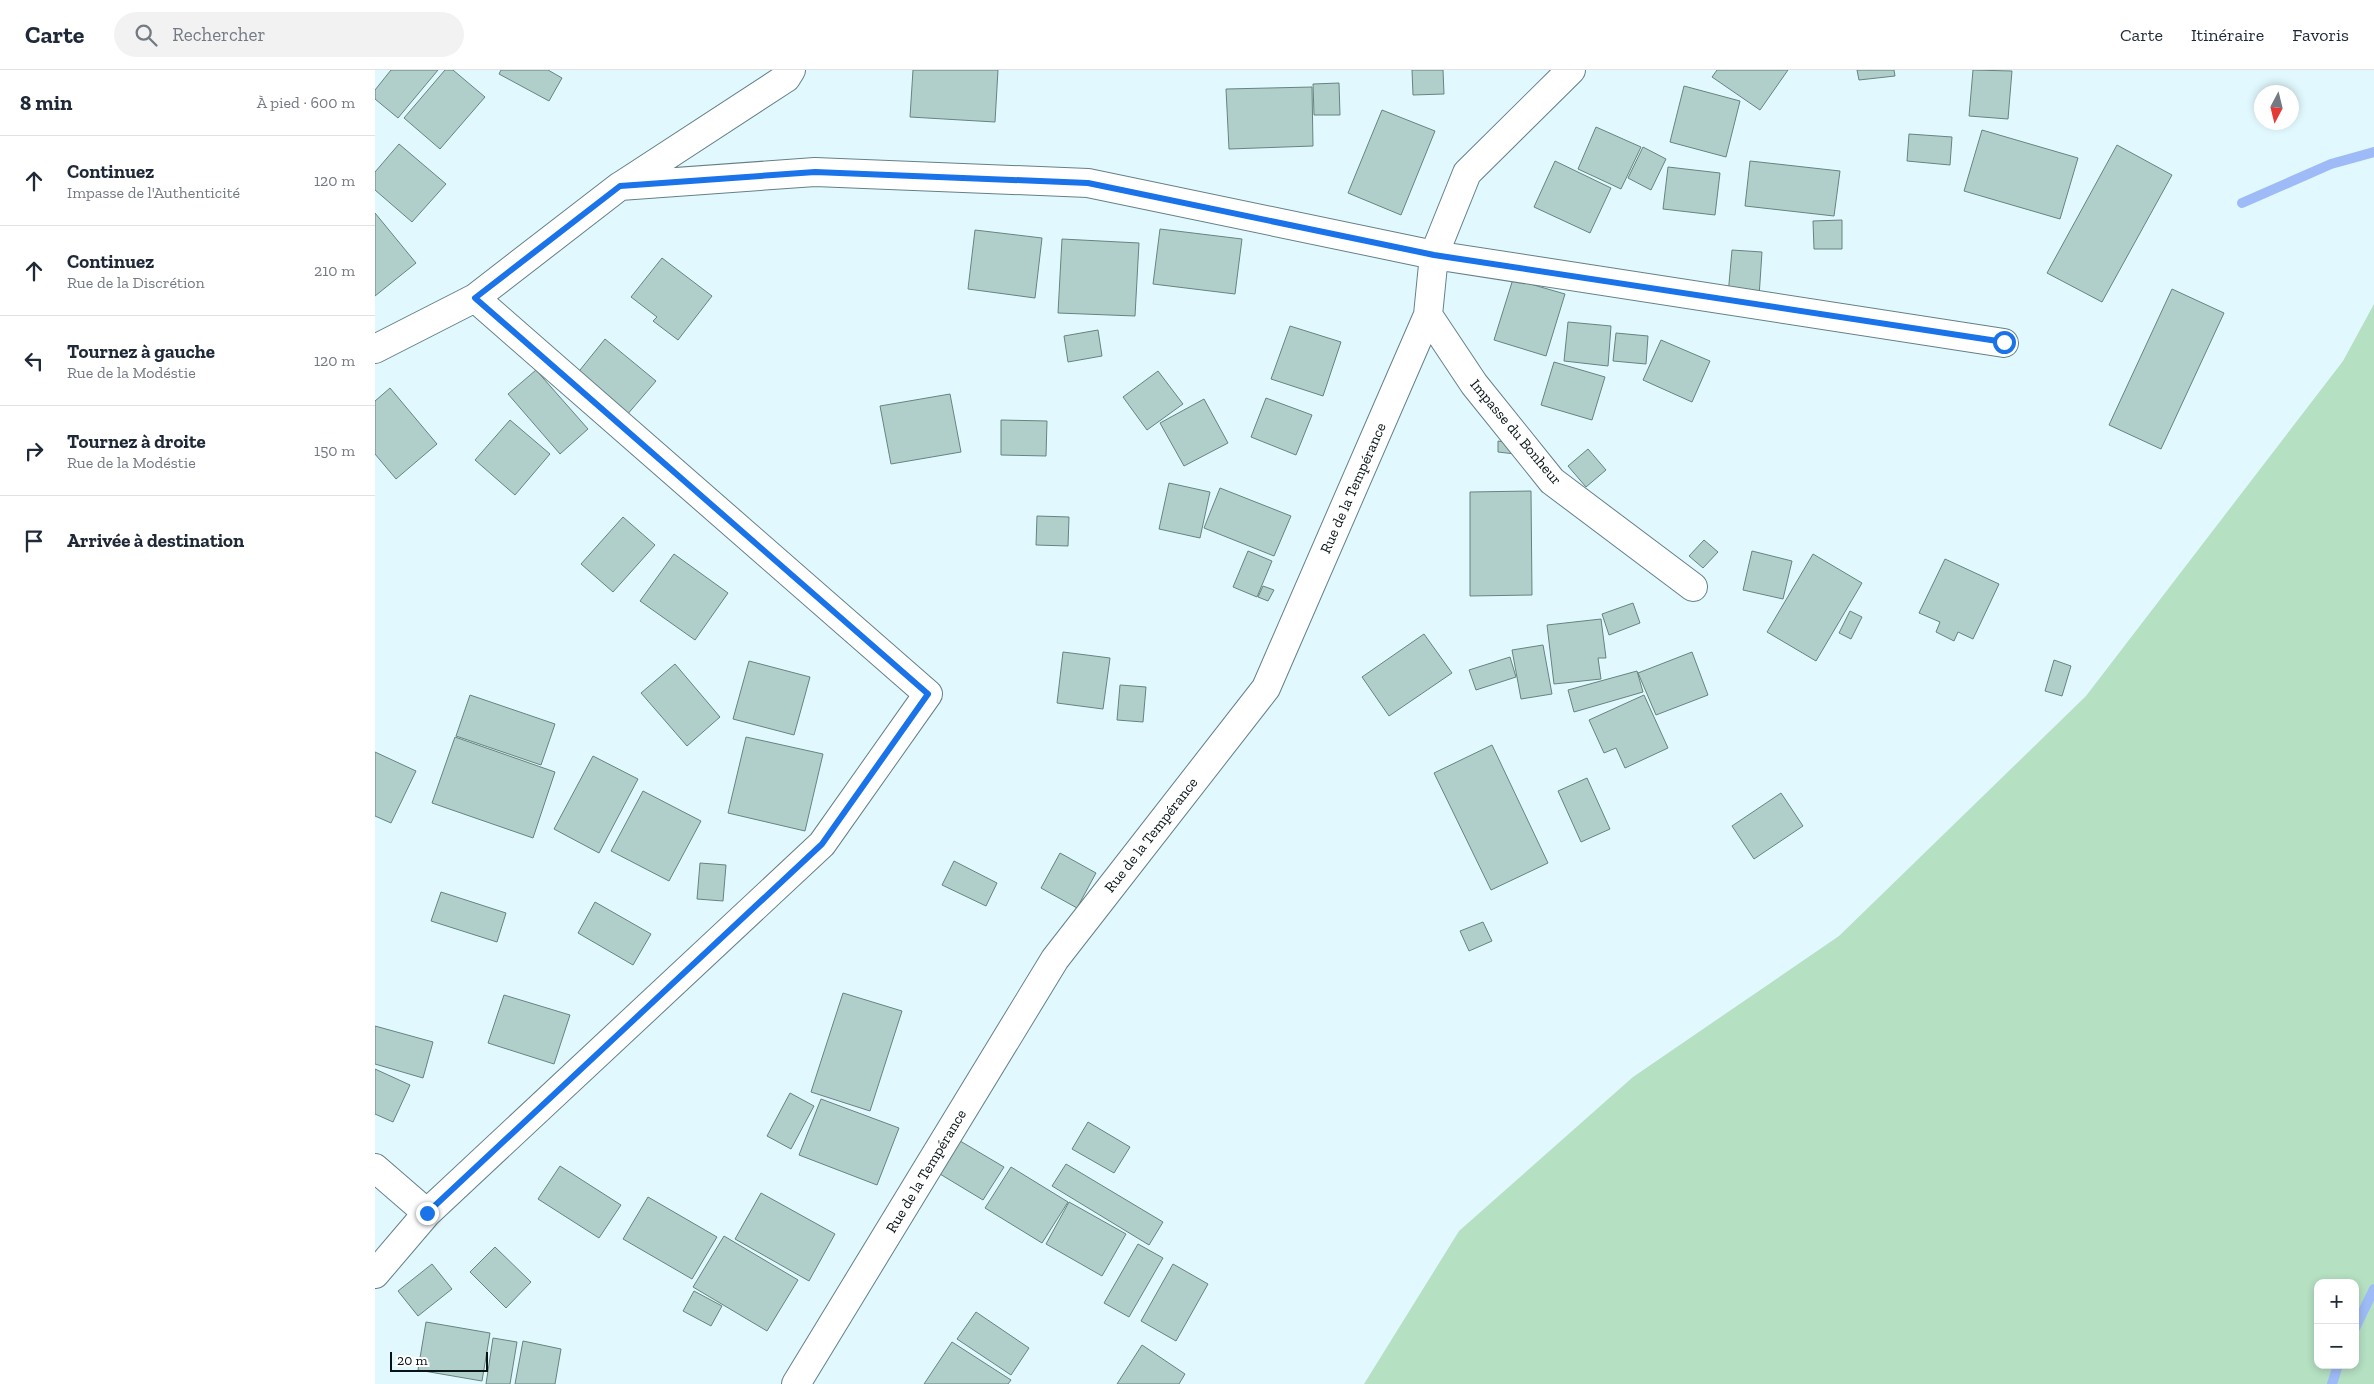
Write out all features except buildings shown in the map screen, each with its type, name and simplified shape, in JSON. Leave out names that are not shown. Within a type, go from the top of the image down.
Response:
[{"type":"street","points":[[375,349],[475,298],[620,186],[786,78],[791,70]]},
{"type":"street","name":"Rue de la Tempérance","points":[[796,1384],[1055,959],[1266,688],[1428,315],[1434,255],[1467,173],[1571,70]]},
{"type":"street","points":[[620,186],[815,172],[1088,183],[1434,255],[2004,342]]},
{"type":"street","points":[[375,1274],[427,1213],[822,844],[928,694],[475,298]]},
{"type":"street","name":"Impasse du Bonheur","points":[[1428,315],[1474,384],[1552,481],[1693,587]]},
{"type":"street","points":[[375,1168],[427,1213]]},
{"type":"green space","points":[[2374,304],[2374,1384],[1364,1384],[1459,1231],[1633,1077],[1839,936],[2086,696],[2343,361]]},
{"type":"waterway","points":[[2242,203],[2331,164],[2374,152]]},
{"type":"waterway","points":[[2357,1324],[2374,1289]]},
{"type":"waterway","points":[[2332,1384],[2337,1369]]},
{"type":"route","points":[[427,1213],[822,844],[928,694],[475,298],[620,186],[815,172],[1088,183],[1434,255],[2004,342]]}]
